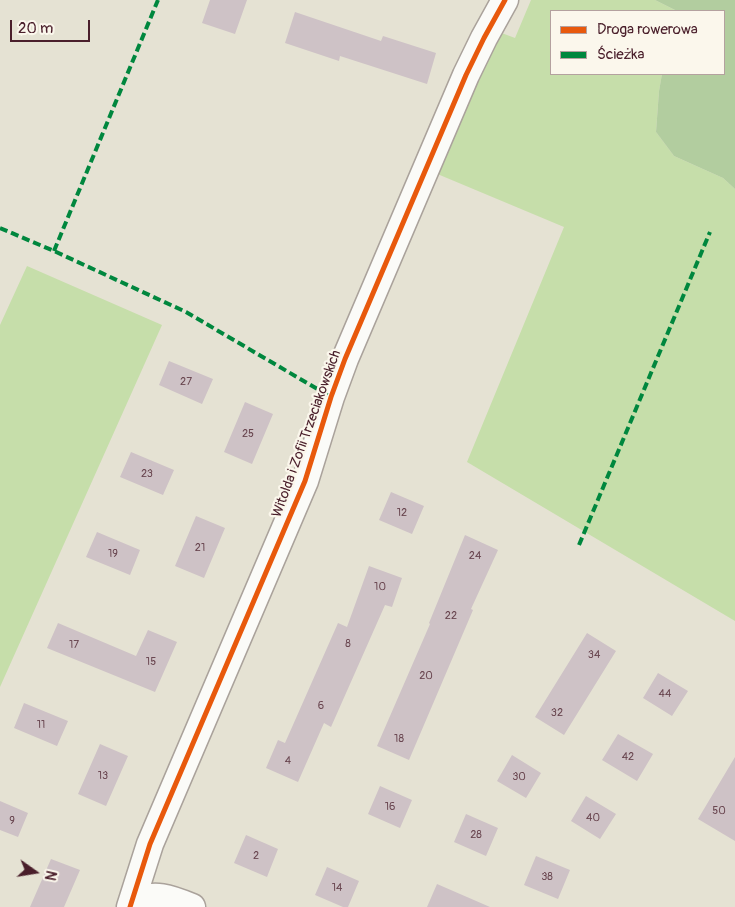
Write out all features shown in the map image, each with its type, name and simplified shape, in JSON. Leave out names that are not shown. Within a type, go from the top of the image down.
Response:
[{"type":"street","name":"Witolda i Zofii Trzeciakowskich","points":[[131,904],[150,844],[306,481],[331,397],[345,358],[466,75],[505,0]]},
{"type":"street","points":[[131,904],[143,897],[168,897],[192,907]]},
{"type":"green space","points":[[531,0],[655,0],[675,10],[550,10],[550,75],[662,75],[656,132],[674,156],[723,178],[735,189],[735,621],[467,462],[564,227],[435,173],[499,32],[515,38]]},
{"type":"green space","points":[[655,0],[735,0],[735,189],[723,178],[674,156],[656,132],[662,75],[725,75],[725,10],[675,10]]},
{"type":"green space","points":[[27,266],[162,325],[0,687],[0,325]]},
{"type":"building","points":[[210,0],[247,0],[235,34],[202,23]]},
{"type":"building","points":[[295,12],[381,41],[383,36],[436,53],[427,84],[340,56],[339,61],[285,43]]},
{"type":"building","points":[[169,361],[213,379],[202,404],[159,385]]},
{"type":"building","points":[[245,402],[273,414],[252,464],[224,452]]},
{"type":"building","points":[[131,452],[174,470],[163,495],[120,477]]},
{"type":"building","points":[[391,492],[424,506],[412,534],[379,520]]},
{"type":"building","points":[[196,516],[225,528],[204,578],[175,566]]},
{"type":"building","points":[[97,532],[140,550],[130,575],[86,557]]},
{"type":"building","points":[[465,535],[498,550],[471,609],[473,610],[409,760],[377,746],[430,624]]},
{"type":"building","points":[[369,566],[402,578],[392,607],[385,605],[331,727],[324,723],[298,782],[266,768],[278,740],[285,743],[338,623],[347,627]]},
{"type":"building","points":[[58,623],[136,656],[148,630],[177,642],[155,692],[47,648]]},
{"type":"building","points":[[587,633],[616,651],[564,735],[535,717]]},
{"type":"building","points":[[658,673],[688,691],[672,716],[643,698]]},
{"type":"building","points":[[24,703],[68,721],[57,746],[14,728]]},
{"type":"building","points":[[618,734],[653,754],[637,781],[602,760]]},
{"type":"building","points":[[100,744],[128,756],[106,806],[78,794]]},
{"type":"building","points":[[512,755],[541,773],[526,798],[497,781]]},
{"type":"building","points":[[735,757],[735,841],[698,819]]},
{"type":"building","points":[[380,786],[412,800],[400,828],[368,814]]},
{"type":"building","points":[[586,796],[616,814],[600,839],[571,821]]},
{"type":"building","points":[[0,801],[28,813],[18,837],[0,830]]},
{"type":"building","points":[[466,814],[498,828],[486,856],[454,842]]},
{"type":"building","points":[[246,835],[278,849],[267,877],[234,863]]},
{"type":"building","points":[[536,856],[570,870],[558,899],[524,885]]},
{"type":"building","points":[[51,859],[80,870],[64,907],[30,907]]},
{"type":"building","points":[[327,867],[359,881],[348,907],[343,907],[315,895]]},
{"type":"building","points":[[437,884],[490,907],[427,907]]},
{"type":"marked path","points":[[54,251],[158,0]]},
{"type":"marked path","points":[[0,228],[186,312],[331,397]]},
{"type":"marked path","points":[[579,545],[710,232]]},
{"type":"cycle path","points":[[130,907],[150,844],[305,481],[345,359],[466,75],[505,0]]}]
